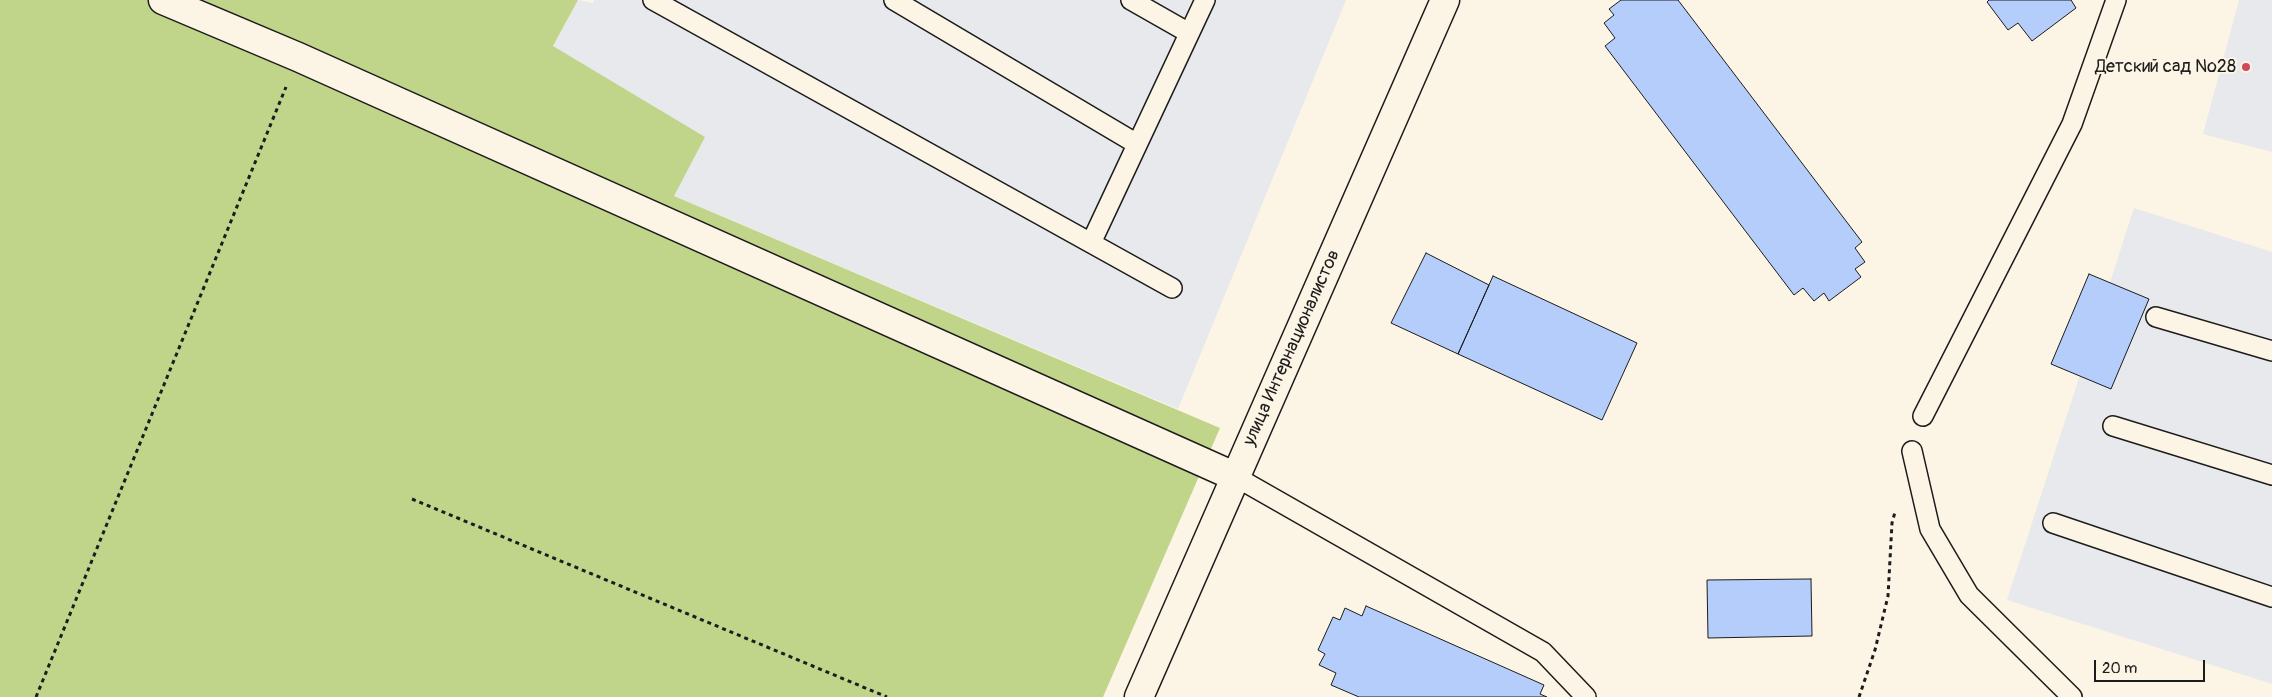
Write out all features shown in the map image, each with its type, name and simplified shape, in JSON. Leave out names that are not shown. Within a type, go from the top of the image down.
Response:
[{"type":"street","points":[[163,0],[298,57],[1236,476]]},
{"type":"street","name":"улица Интернационалистов","points":[[1139,697],[1446,0]]},
{"type":"lane","points":[[653,0],[1172,288]]},
{"type":"lane","points":[[894,0],[1137,144]]},
{"type":"lane","points":[[1131,0],[1189,33]]},
{"type":"lane","points":[[1091,243],[1204,0]]},
{"type":"lane","points":[[1923,416],[2072,124],[2116,0]]},
{"type":"lane","points":[[2156,317],[2272,350]]},
{"type":"lane","points":[[2112,426],[2272,475]]},
{"type":"lane","points":[[1912,451],[1930,529],[1969,595],[2072,697]]},
{"type":"lane","points":[[1236,476],[1543,652],[1586,697]]},
{"type":"lane","points":[[2053,523],[2272,597]]},
{"type":"path","points":[[36,697],[298,57]]},
{"type":"path","points":[[412,499],[887,697]]},
{"type":"path","points":[[1859,697],[1875,650],[1888,596],[1892,523],[1897,505]]},
{"type":"shaded area","points":[[578,0],[593,3],[594,0],[1346,0],[1178,409],[674,196],[553,46]]},
{"type":"shaded area","name":"Детский сад №28","points":[[2239,0],[2272,0],[2272,152],[2203,134]]},
{"type":"shaded area","points":[[2134,208],[2272,252],[2272,684],[2007,600]]},
{"type":"green space","points":[[0,0],[578,0],[553,46],[705,137],[674,196],[1220,428],[1103,697],[0,697]]},
{"type":"building","points":[[1621,0],[1678,0],[1862,242],[1855,248],[1865,262],[1855,269],[1861,277],[1829,301],[1824,293],[1814,301],[1803,288],[1794,295],[1605,46],[1615,38],[1604,23],[1614,15],[1609,9]]},
{"type":"building","points":[[1989,0],[2071,0],[2076,8],[2032,41],[2018,23],[2008,30],[1987,2]]},
{"type":"building","points":[[1426,253],[1489,285],[1458,354],[1391,323]]},
{"type":"building","points":[[2089,274],[2149,299],[2111,389],[2051,364]]},
{"type":"building","points":[[1493,276],[1637,343],[1602,420],[1458,354]]},
{"type":"building","points":[[1811,579],[1812,636],[1708,638],[1707,580]]},
{"type":"building","points":[[1366,606],[1544,685],[1540,694],[1547,697],[1359,697],[1331,685],[1336,673],[1319,665],[1325,654],[1318,650],[1333,617],[1340,620],[1345,608],[1362,616]]},
{"type":"place","name":"Детский сад №28","points":[[2246,67]]}]
